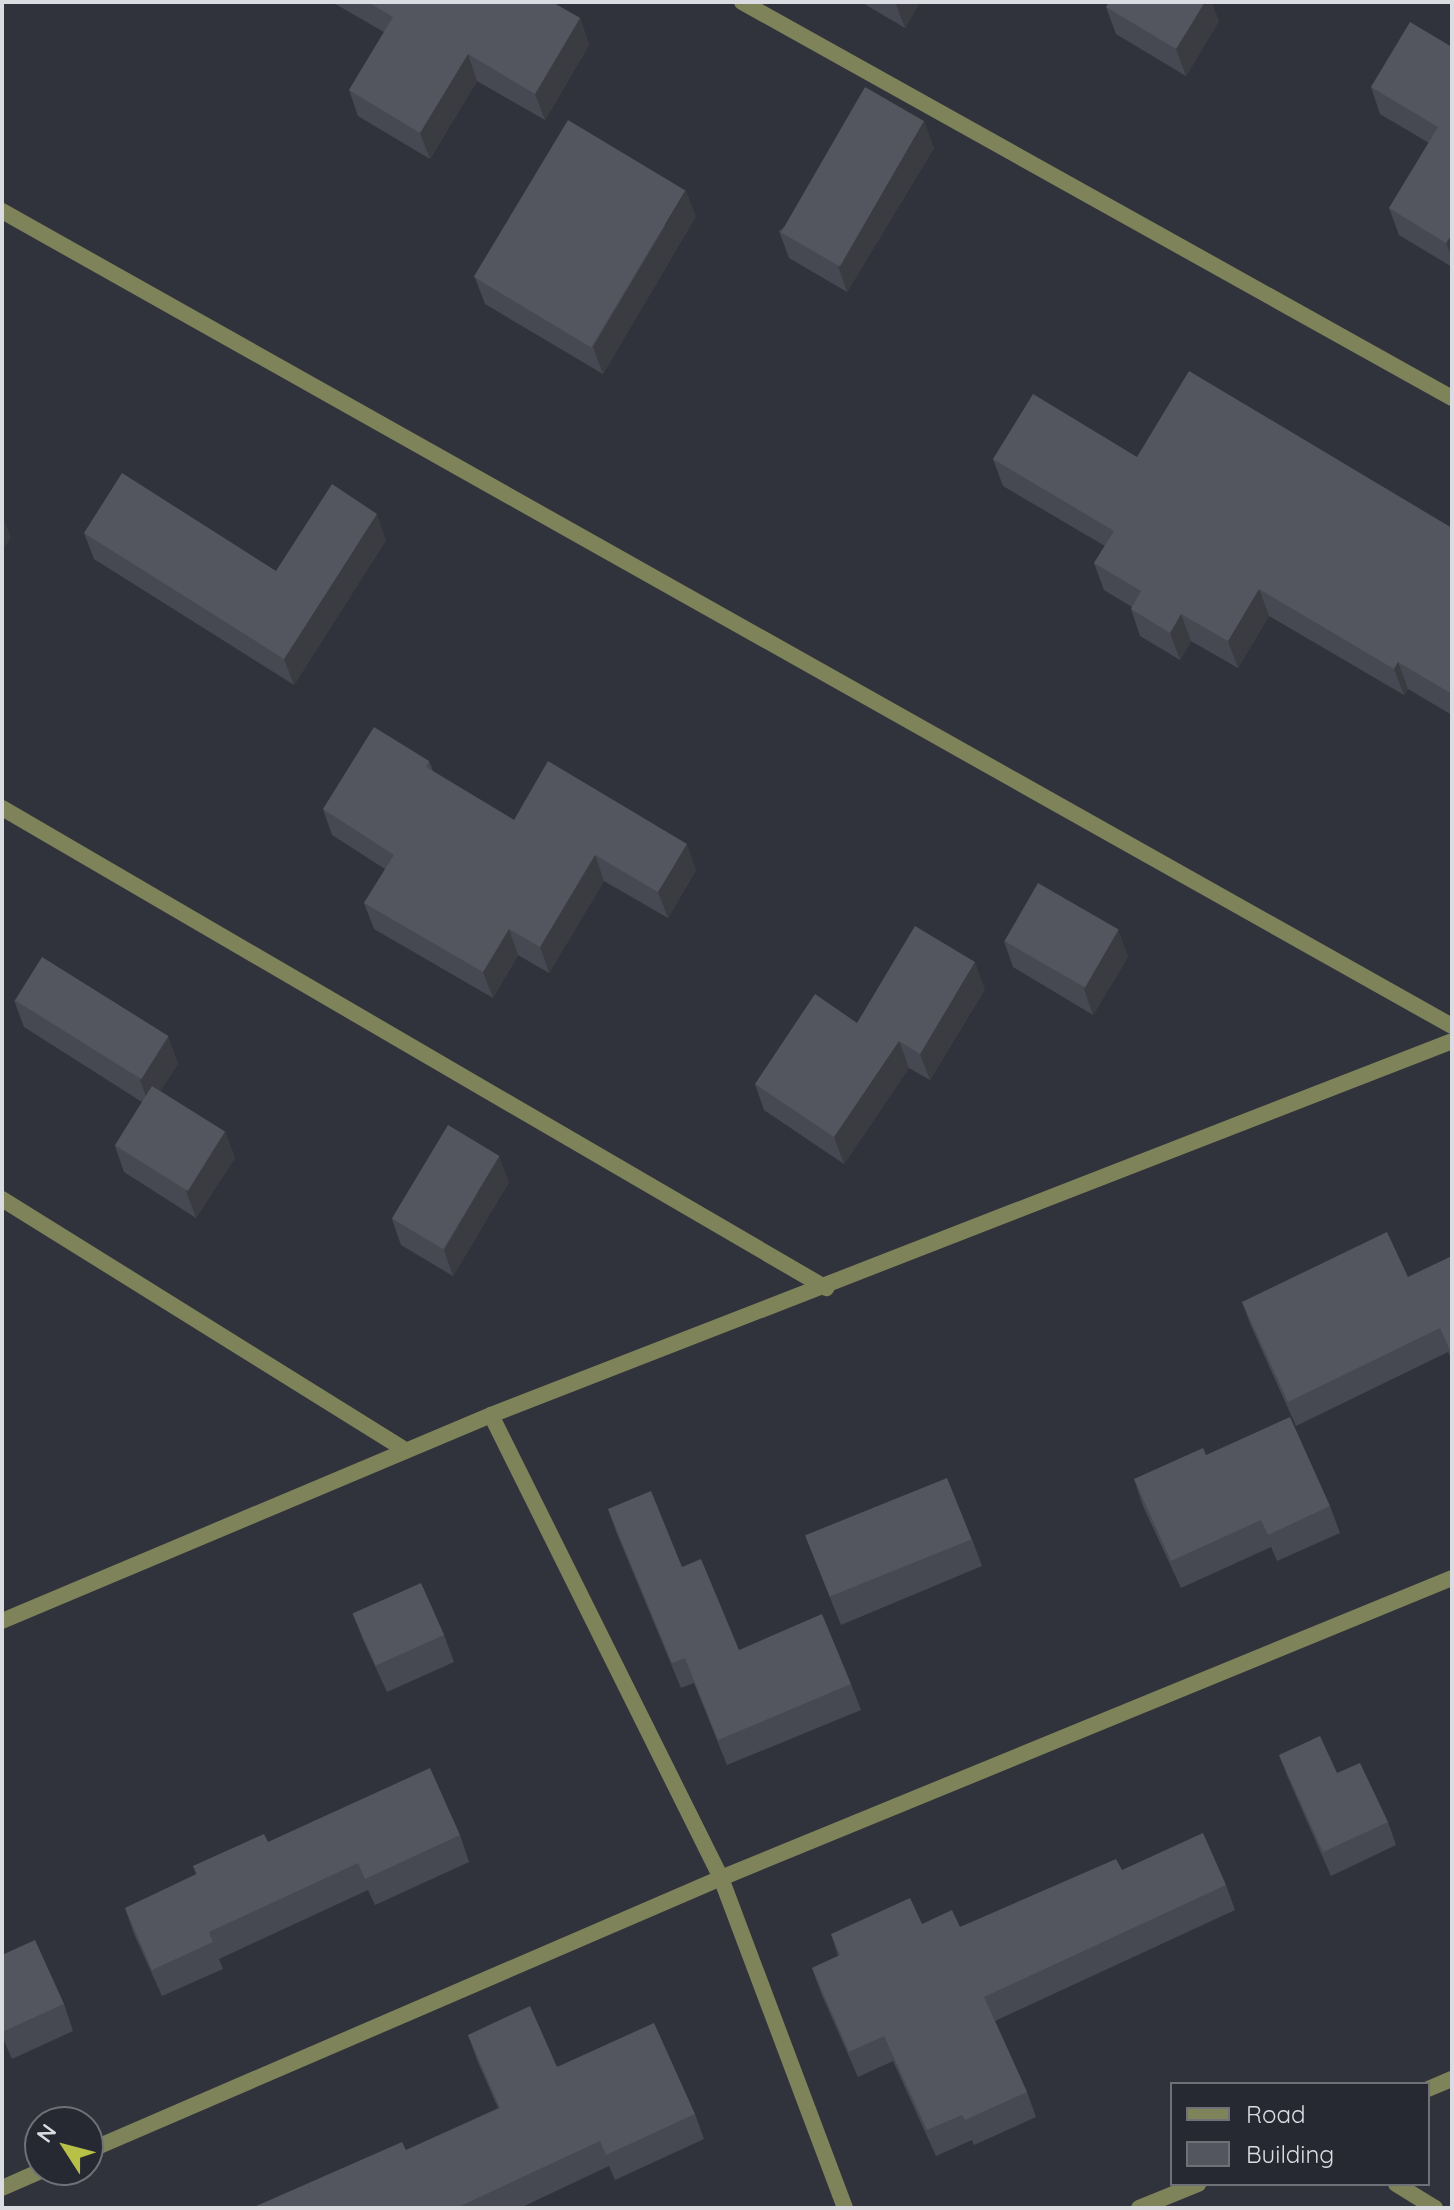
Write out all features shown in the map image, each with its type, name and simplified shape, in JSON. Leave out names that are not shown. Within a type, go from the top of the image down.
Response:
[{"type":"street","points":[[742,2],[1452,398]]},
{"type":"street","points":[[2,211],[1452,1026]]},
{"type":"street","points":[[2,808],[826,1288]]},
{"type":"street","points":[[2,1621],[491,1415],[826,1288],[1452,1041]]},
{"type":"street","points":[[2,1199],[405,1450]]},
{"type":"street","points":[[491,1415],[721,1878],[845,2208]]},
{"type":"street","points":[[104,2144],[721,1878],[1452,1578]]},
{"type":"street","points":[[1430,2088],[1452,2079]]},
{"type":"street","points":[[2,2188],[24,2178]]},
{"type":"street","points":[[1139,2208],[1193,2186]]},
{"type":"street","points":[[1399,2186],[1435,2208]]},
{"type":"building","points":[[368,2],[552,2],[580,18],[535,94],[468,54],[420,133],[349,90],[393,17]]},
{"type":"building","points":[[1109,2],[1205,2],[1176,49],[1106,7]]},
{"type":"building","points":[[1410,22],[1452,47],[1452,234],[1446,243],[1389,208],[1438,127],[1371,87]]},
{"type":"building","points":[[865,87],[924,121],[840,266],[781,232]]},
{"type":"building","points":[[568,120],[685,191],[591,347],[474,277]]},
{"type":"building","points":[[1189,371],[1452,528],[1452,694],[1398,662],[1394,669],[1259,589],[1228,641],[1181,614],[1170,633],[1131,609],[1141,591],[1094,563],[1114,531],[993,459],[1033,394],[1137,457]]},
{"type":"building","points":[[122,473],[276,571],[332,484],[377,514],[284,659],[84,533]]},
{"type":"building","points":[[374,727],[429,761],[426,767],[514,820],[548,761],[687,844],[658,892],[595,855],[540,947],[509,929],[483,972],[364,903],[394,855],[323,809]]},
{"type":"building","points":[[1038,883],[1119,930],[1085,988],[1004,941]]},
{"type":"building","points":[[915,926],[975,962],[920,1054],[899,1041],[834,1137],[755,1084],[815,994],[857,1023]]},
{"type":"building","points":[[42,957],[168,1036],[141,1079],[15,1000]]},
{"type":"building","points":[[152,1086],[225,1132],[188,1191],[115,1145]]},
{"type":"building","points":[[448,1125],[499,1156],[443,1249],[392,1218]]},
{"type":"building","points":[[1387,1232],[1408,1277],[1452,1256],[1452,1355],[1440,1328],[1288,1402],[1242,1302]]},
{"type":"building","points":[[1290,1417],[1330,1506],[1268,1535],[1261,1520],[1171,1561],[1134,1479],[1203,1448],[1206,1455]]},
{"type":"building","points":[[947,1478],[972,1539],[830,1597],[805,1535]]},
{"type":"building","points":[[651,1491],[682,1567],[701,1559],[739,1650],[822,1614],[851,1684],[718,1740],[685,1658],[672,1663],[608,1509]]},
{"type":"building","points":[[421,1583],[444,1635],[376,1666],[352,1614]]},
{"type":"building","points":[[1320,1736],[1337,1773],[1360,1763],[1388,1822],[1323,1852],[1279,1755]]},
{"type":"building","points":[[430,1768],[460,1835],[365,1879],[358,1863],[209,1932],[213,1942],[152,1970],[125,1908],[197,1874],[193,1866],[264,1834],[268,1842]]},
{"type":"building","points":[[1203,1833],[1226,1885],[984,1997],[1027,2092],[965,2120],[962,2115],[927,2130],[884,2036],[849,2052],[812,1968],[840,1955],[831,1934],[910,1898],[922,1924],[952,1910],[960,1927],[1116,1859],[1122,1870]]},
{"type":"building","points":[[35,1940],[64,2004],[2,2032],[2,1955]]},
{"type":"building","points":[[530,2006],[557,2067],[654,2023],[695,2114],[606,2155],[600,2141],[456,2208],[252,2208],[402,2142],[406,2150],[500,2108],[468,2035]]}]
